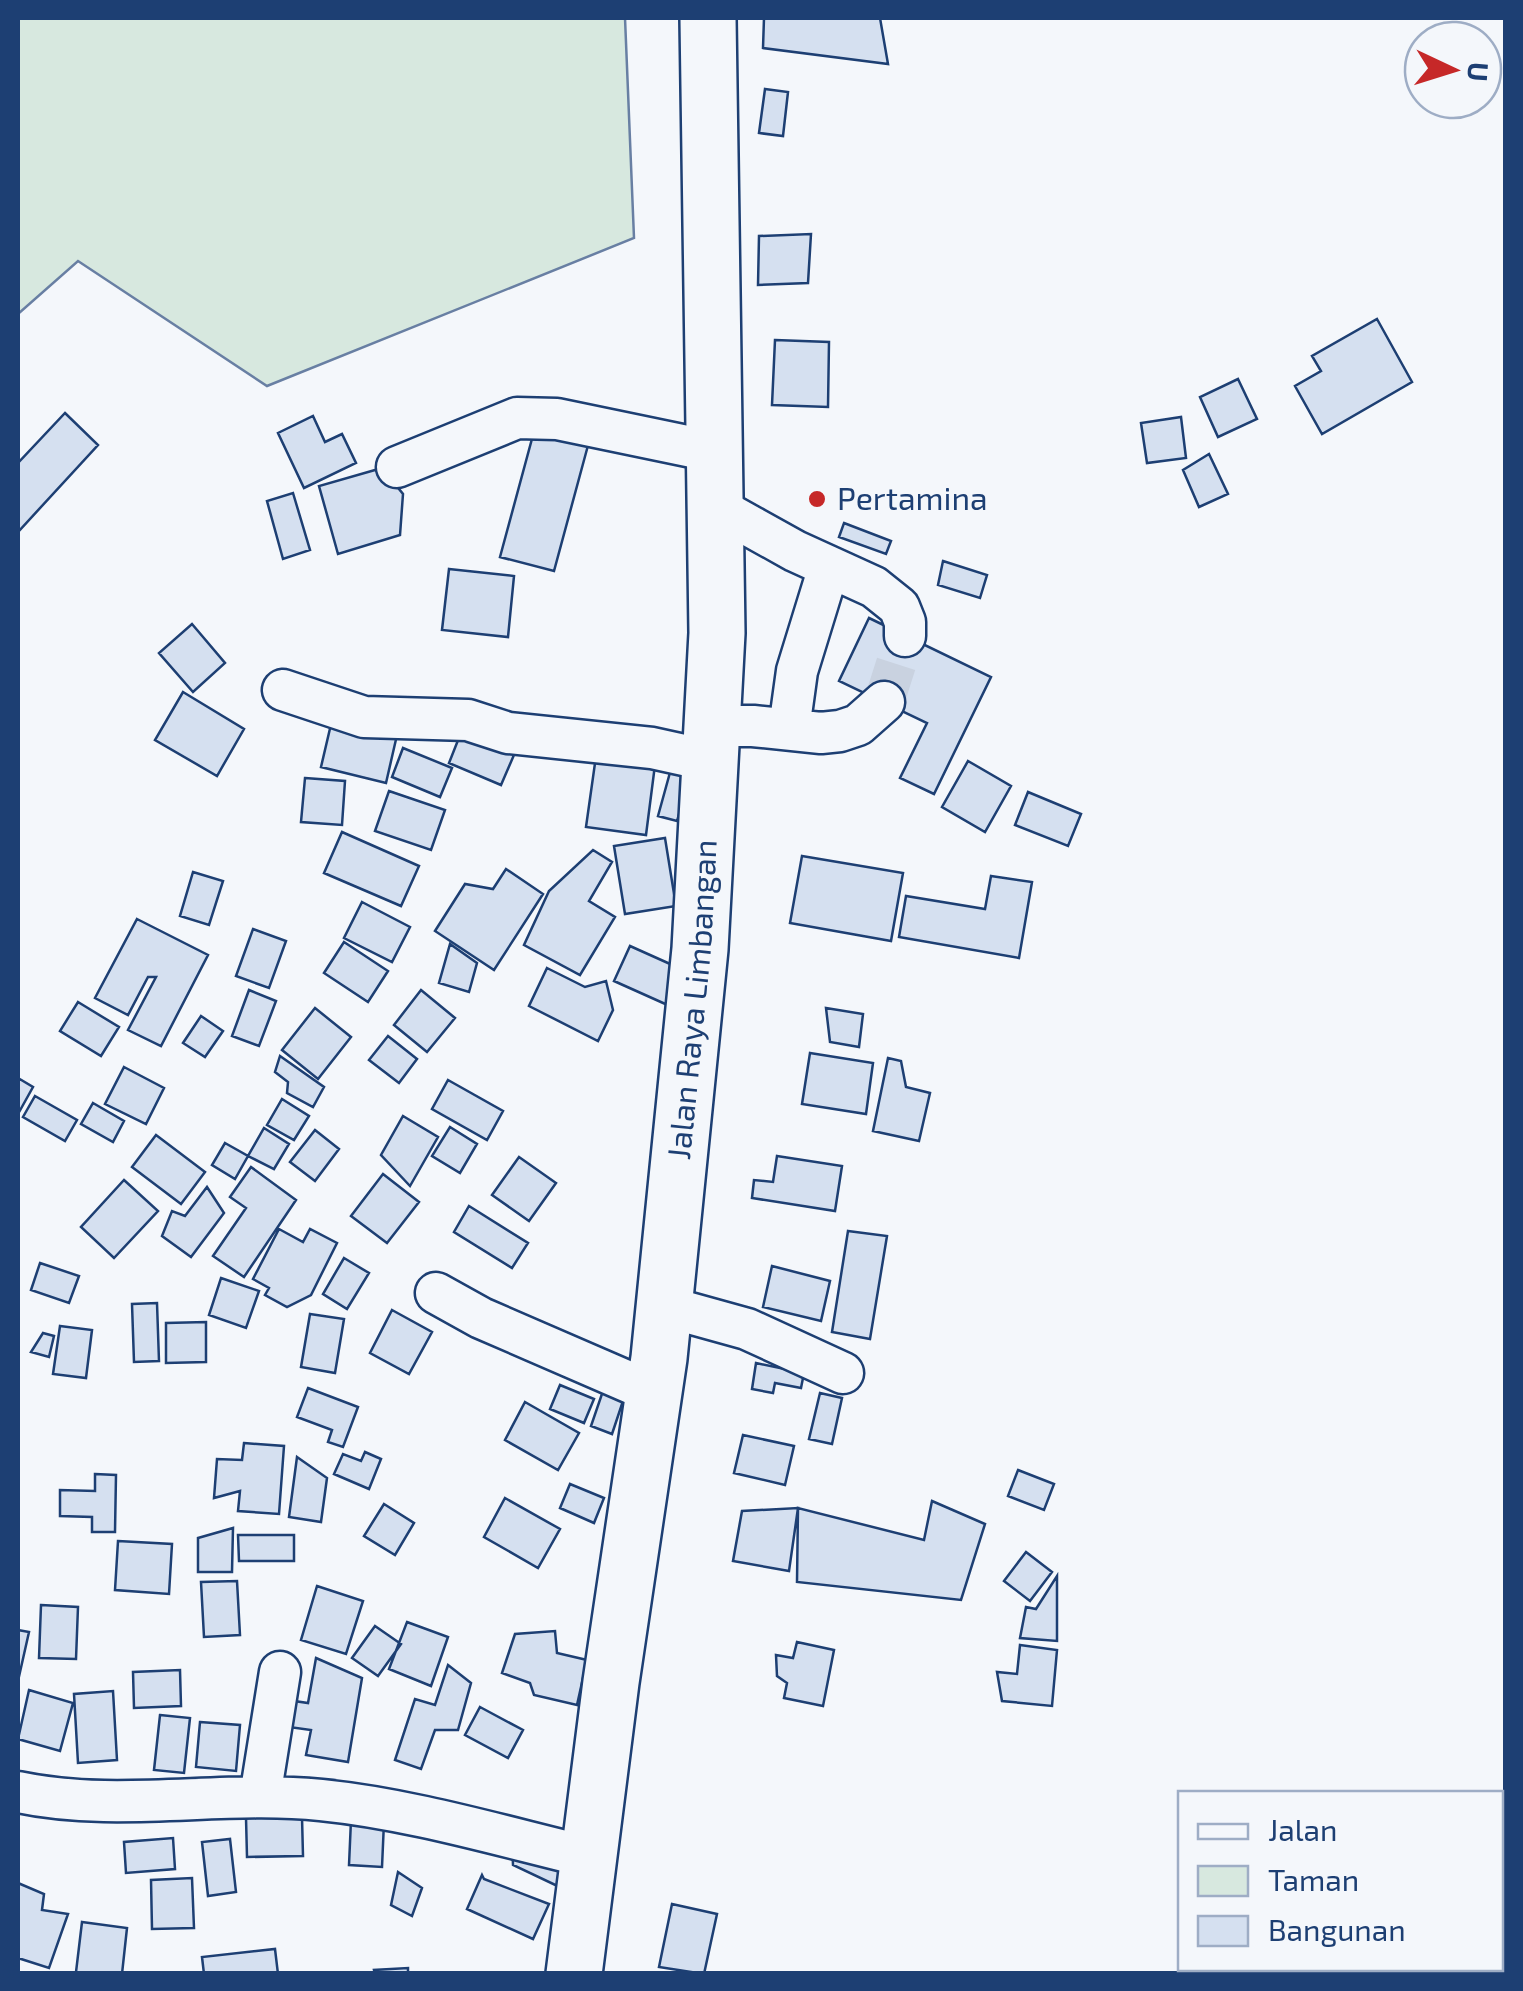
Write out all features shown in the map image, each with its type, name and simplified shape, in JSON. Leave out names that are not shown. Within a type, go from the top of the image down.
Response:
[{"type":"highway","name":"Jalan Raya Limbangan","points":[[574,1974],[654,1393],[700,949],[717,633],[708,18]]},
{"type":"street","points":[[398,466],[517,418],[558,419],[716,452]]},
{"type":"street","points":[[716,507],[874,587],[899,607],[905,636]]},
{"type":"street","points":[[789,728],[797,671],[829,567]]},
{"type":"street","points":[[284,690],[364,717],[468,720],[508,732],[652,748],[712,744],[789,728],[821,733],[840,731],[858,725],[884,702]]},
{"type":"street","points":[[436,1292],[481,1318],[654,1393]]},
{"type":"street","points":[[664,1306],[747,1329],[843,1373]]},
{"type":"street","points":[[260,1797],[280,1672]]},
{"type":"street","points":[[18,1792],[108,1800],[323,1800],[589,1857]]},
{"type":"green space","points":[[18,18],[625,18],[634,238],[267,386],[78,261],[18,314]]},
{"type":"building","points":[[764,18],[880,18],[888,64],[763,48]]},
{"type":"building","points":[[765,89],[788,92],[783,136],[759,133]]},
{"type":"building","points":[[811,234],[808,283],[758,285],[759,236]]},
{"type":"building","points":[[1377,319],[1412,382],[1322,434],[1295,386],[1321,371],[1312,356]]},
{"type":"building","points":[[775,340],[829,342],[828,407],[772,405]]},
{"type":"building","points":[[1238,379],[1257,419],[1218,437],[1200,397]]},
{"type":"building","points":[[65,413],[98,445],[18,532],[18,463]]},
{"type":"building","points":[[313,416],[325,442],[342,434],[356,463],[304,488],[278,433]]},
{"type":"building","points":[[1181,417],[1186,458],[1147,463],[1141,423]]},
{"type":"building","points":[[536,424],[590,438],[554,571],[500,557]]},
{"type":"building","points":[[1209,454],[1228,494],[1199,507],[1183,470]]},
{"type":"building","points":[[382,468],[403,494],[400,535],[338,554],[319,486]]},
{"type":"building","points":[[293,493],[310,550],[283,559],[267,501]]},
{"type":"building","points":[[844,523],[891,541],[886,554],[839,537]]},
{"type":"building","points":[[943,561],[987,575],[980,598],[938,585]]},
{"type":"building","points":[[449,569],[514,576],[508,637],[442,630]]},
{"type":"building","points":[[869,618],[991,677],[934,794],[900,778],[927,723],[839,681]]},
{"type":"building","points":[[192,624],[225,663],[193,692],[159,653]]},
{"type":"building","points":[[183,692],[244,729],[217,776],[155,740]]},
{"type":"building","points":[[332,720],[397,735],[386,783],[321,767]]},
{"type":"building","points":[[464,725],[517,748],[501,785],[449,763]]},
{"type":"building","points":[[403,748],[452,768],[440,797],[392,777]]},
{"type":"building","points":[[597,749],[656,757],[646,835],[586,827]]},
{"type":"building","points":[[674,758],[694,763],[677,821],[658,816]]},
{"type":"building","points":[[968,761],[1011,786],[985,832],[942,807]]},
{"type":"building","points":[[305,778],[345,781],[342,825],[301,822]]},
{"type":"building","points":[[389,791],[445,810],[431,850],[375,831]]},
{"type":"building","points":[[1028,792],[1081,814],[1068,846],[1015,825]]},
{"type":"building","points":[[342,832],[419,866],[401,906],[324,873]]},
{"type":"building","points":[[665,838],[676,906],[625,914],[614,846]]},
{"type":"building","points":[[593,850],[612,862],[589,901],[615,917],[580,975],[524,945],[549,891]]},
{"type":"building","points":[[802,856],[903,873],[891,941],[790,923]]},
{"type":"building","points":[[506,869],[543,894],[494,970],[435,931],[465,884],[493,889]]},
{"type":"building","points":[[193,872],[223,881],[209,925],[180,916]]},
{"type":"building","points":[[991,876],[1032,882],[1019,958],[899,937],[906,896],[985,909]]},
{"type":"building","points":[[362,902],[410,927],[392,962],[344,938]]},
{"type":"building","points":[[137,919],[208,955],[161,1046],[128,1030],[156,977],[148,977],[128,1015],[95,998]]},
{"type":"building","points":[[253,929],[286,941],[269,988],[236,976]]},
{"type":"building","points":[[344,942],[388,971],[368,1002],[324,973]]},
{"type":"building","points":[[450,944],[477,963],[469,992],[439,983]]},
{"type":"building","points":[[630,946],[688,972],[672,1007],[614,981]]},
{"type":"building","points":[[547,968],[585,987],[606,981],[613,1010],[598,1041],[529,1006]]},
{"type":"building","points":[[249,990],[276,1001],[259,1046],[232,1036]]},
{"type":"building","points":[[421,990],[455,1018],[427,1052],[394,1025]]},
{"type":"building","points":[[78,1002],[119,1027],[101,1056],[60,1031]]},
{"type":"building","points":[[315,1008],[351,1037],[318,1079],[282,1050]]},
{"type":"building","points":[[826,1008],[863,1014],[859,1047],[830,1042]]},
{"type":"building","points":[[201,1016],[223,1031],[205,1057],[183,1043]]},
{"type":"building","points":[[388,1036],[417,1059],[399,1083],[369,1060]]},
{"type":"building","points":[[810,1053],[873,1063],[866,1114],[802,1104]]},
{"type":"building","points":[[280,1056],[324,1087],[313,1107],[287,1093],[288,1082],[275,1072]]},
{"type":"building","points":[[888,1058],[901,1061],[906,1087],[930,1093],[919,1141],[873,1131]]},
{"type":"building","points":[[124,1067],[164,1088],[146,1124],[105,1104]]},
{"type":"building","points":[[18,1078],[33,1087],[18,1114]]},
{"type":"building","points":[[448,1080],[503,1111],[487,1140],[432,1109]]},
{"type":"building","points":[[35,1096],[77,1120],[65,1141],[23,1117]]},
{"type":"building","points":[[282,1099],[309,1116],[294,1140],[267,1125]]},
{"type":"building","points":[[93,1103],[124,1121],[113,1142],[81,1124]]},
{"type":"building","points":[[403,1116],[438,1137],[410,1186],[381,1155]]},
{"type":"building","points":[[450,1127],[477,1144],[460,1173],[432,1156]]},
{"type":"building","points":[[264,1128],[289,1144],[274,1169],[248,1156]]},
{"type":"building","points":[[315,1130],[339,1149],[315,1181],[290,1162]]},
{"type":"building","points":[[156,1135],[205,1172],[181,1204],[132,1167]]},
{"type":"building","points":[[225,1143],[248,1156],[235,1179],[212,1165]]},
{"type":"building","points":[[777,1156],[842,1166],[835,1211],[752,1198],[754,1180],[773,1182]]},
{"type":"building","points":[[519,1157],[556,1183],[529,1221],[492,1195]]},
{"type":"building","points":[[251,1167],[296,1200],[244,1277],[213,1256],[246,1208],[230,1197]]},
{"type":"building","points":[[383,1174],[419,1202],[387,1243],[351,1216]]},
{"type":"building","points":[[124,1180],[158,1211],[114,1258],[81,1227]]},
{"type":"building","points":[[207,1187],[224,1213],[191,1257],[162,1236],[172,1211],[185,1216]]},
{"type":"building","points":[[469,1206],[528,1243],[512,1268],[454,1232]]},
{"type":"building","points":[[279,1229],[303,1242],[310,1229],[337,1243],[311,1295],[287,1307],[265,1295],[269,1288],[253,1279]]},
{"type":"building","points":[[848,1231],[887,1236],[870,1339],[832,1332]]},
{"type":"building","points":[[344,1258],[369,1273],[347,1309],[323,1294]]},
{"type":"building","points":[[40,1263],[79,1276],[69,1303],[31,1290]]},
{"type":"building","points":[[772,1266],[830,1281],[821,1321],[763,1307]]},
{"type":"building","points":[[221,1278],[259,1291],[246,1328],[209,1315]]},
{"type":"building","points":[[157,1303],[159,1361],[134,1362],[132,1304]]},
{"type":"building","points":[[392,1310],[432,1332],[409,1374],[370,1353]]},
{"type":"building","points":[[310,1314],[344,1319],[335,1373],[301,1367]]},
{"type":"building","points":[[206,1322],[206,1362],[166,1363],[166,1323]]},
{"type":"building","points":[[60,1326],[92,1330],[86,1378],[53,1374]]},
{"type":"building","points":[[43,1333],[54,1336],[49,1357],[31,1352]]},
{"type":"building","points":[[756,1363],[804,1373],[801,1388],[775,1383],[773,1393],[752,1389]]},
{"type":"building","points":[[560,1385],[594,1399],[584,1423],[550,1409]]},
{"type":"building","points":[[605,1385],[626,1392],[612,1434],[591,1426]]},
{"type":"building","points":[[308,1388],[358,1407],[343,1447],[328,1442],[332,1430],[297,1417]]},
{"type":"building","points":[[820,1393],[842,1398],[832,1444],[809,1439]]},
{"type":"building","points":[[525,1402],[579,1433],[558,1470],[505,1440]]},
{"type":"building","points":[[743,1435],[794,1446],[785,1485],[734,1473]]},
{"type":"building","points":[[244,1443],[284,1446],[279,1514],[238,1511],[240,1491],[214,1498],[217,1459],[242,1460]]},
{"type":"building","points":[[365,1452],[381,1459],[369,1489],[334,1474],[343,1454],[361,1461]]},
{"type":"building","points":[[297,1457],[327,1478],[321,1522],[289,1517]]},
{"type":"building","points":[[1018,1470],[1054,1484],[1044,1510],[1008,1496]]},
{"type":"building","points":[[95,1474],[116,1475],[115,1532],[92,1532],[92,1517],[60,1516],[60,1490],[95,1491]]},
{"type":"building","points":[[570,1484],[604,1498],[594,1523],[560,1508]]},
{"type":"building","points":[[505,1498],[560,1529],[538,1568],[484,1537]]},
{"type":"building","points":[[932,1501],[985,1524],[961,1600],[797,1582],[798,1508],[924,1540]]},
{"type":"building","points":[[384,1504],[414,1523],[395,1555],[364,1536]]},
{"type":"building","points":[[798,1508],[789,1571],[733,1561],[742,1511]]},
{"type":"building","points":[[233,1528],[232,1572],[198,1572],[198,1538]]},
{"type":"building","points":[[238,1535],[294,1535],[294,1561],[239,1561]]},
{"type":"building","points":[[118,1541],[172,1544],[169,1594],[115,1590]]},
{"type":"building","points":[[1026,1552],[1052,1572],[1030,1601],[1004,1581]]},
{"type":"building","points":[[1057,1576],[1057,1641],[1020,1638],[1026,1607],[1036,1609]]},
{"type":"building","points":[[237,1581],[240,1635],[204,1637],[201,1582]]},
{"type":"building","points":[[317,1586],[363,1601],[346,1654],[301,1640]]},
{"type":"building","points":[[41,1605],[78,1607],[76,1659],[39,1658]]},
{"type":"building","points":[[407,1622],[448,1637],[431,1686],[389,1669]]},
{"type":"building","points":[[375,1626],[401,1644],[378,1676],[352,1658]]},
{"type":"building","points":[[18,1630],[29,1632],[18,1681]]},
{"type":"building","points":[[555,1631],[557,1653],[587,1660],[577,1705],[534,1695],[530,1683],[502,1673],[515,1634]]},
{"type":"building","points":[[797,1642],[834,1650],[823,1706],[784,1698],[787,1683],[777,1676],[776,1655],[793,1658]]},
{"type":"building","points":[[1020,1645],[1057,1650],[1052,1706],[1002,1701],[997,1672],[1017,1674]]},
{"type":"building","points":[[316,1658],[362,1678],[348,1762],[306,1755],[311,1730],[289,1727],[294,1701],[308,1703]]},
{"type":"building","points":[[448,1665],[471,1683],[458,1730],[435,1730],[421,1769],[395,1760],[415,1699],[435,1705]]},
{"type":"building","points":[[180,1670],[181,1706],[134,1708],[133,1672]]},
{"type":"building","points":[[29,1690],[73,1703],[60,1751],[18,1739]]},
{"type":"building","points":[[113,1691],[117,1760],[78,1763],[74,1694]]},
{"type":"building","points":[[480,1707],[523,1730],[508,1758],[465,1735]]},
{"type":"building","points":[[160,1715],[190,1718],[184,1773],[154,1770]]},
{"type":"building","points":[[200,1722],[240,1725],[236,1771],[196,1767]]},
{"type":"building","points":[[278,1805],[279,1818],[302,1817],[303,1856],[247,1857],[246,1818],[259,1817]]},
{"type":"building","points":[[351,1820],[384,1822],[382,1867],[349,1865]]},
{"type":"building","points":[[173,1838],[175,1869],[126,1873],[124,1842]]},
{"type":"building","points":[[230,1839],[236,1892],[208,1896],[202,1842]]},
{"type":"building","points":[[512,1840],[579,1870],[568,1891],[513,1865]]},
{"type":"building","points":[[398,1872],[422,1888],[412,1916],[391,1905]]},
{"type":"building","points":[[482,1875],[549,1904],[533,1939],[467,1909]]},
{"type":"building","points":[[192,1878],[194,1928],[152,1929],[151,1880]]},
{"type":"building","points":[[18,1883],[44,1894],[42,1910],[68,1914],[49,1968],[18,1958]]},
{"type":"building","points":[[672,1904],[717,1914],[704,1974],[659,1967]]},
{"type":"building","points":[[82,1922],[127,1928],[122,1974],[76,1972]]},
{"type":"building","points":[[275,1949],[278,1974],[204,1974],[202,1957]]},
{"type":"building","points":[[408,1968],[408,1974],[375,1974],[374,1970]]},
{"type":"tunnel","points":[[884,702],[905,636]]},
{"type":"place","name":"Pertamina","points":[[817,499]]}]
